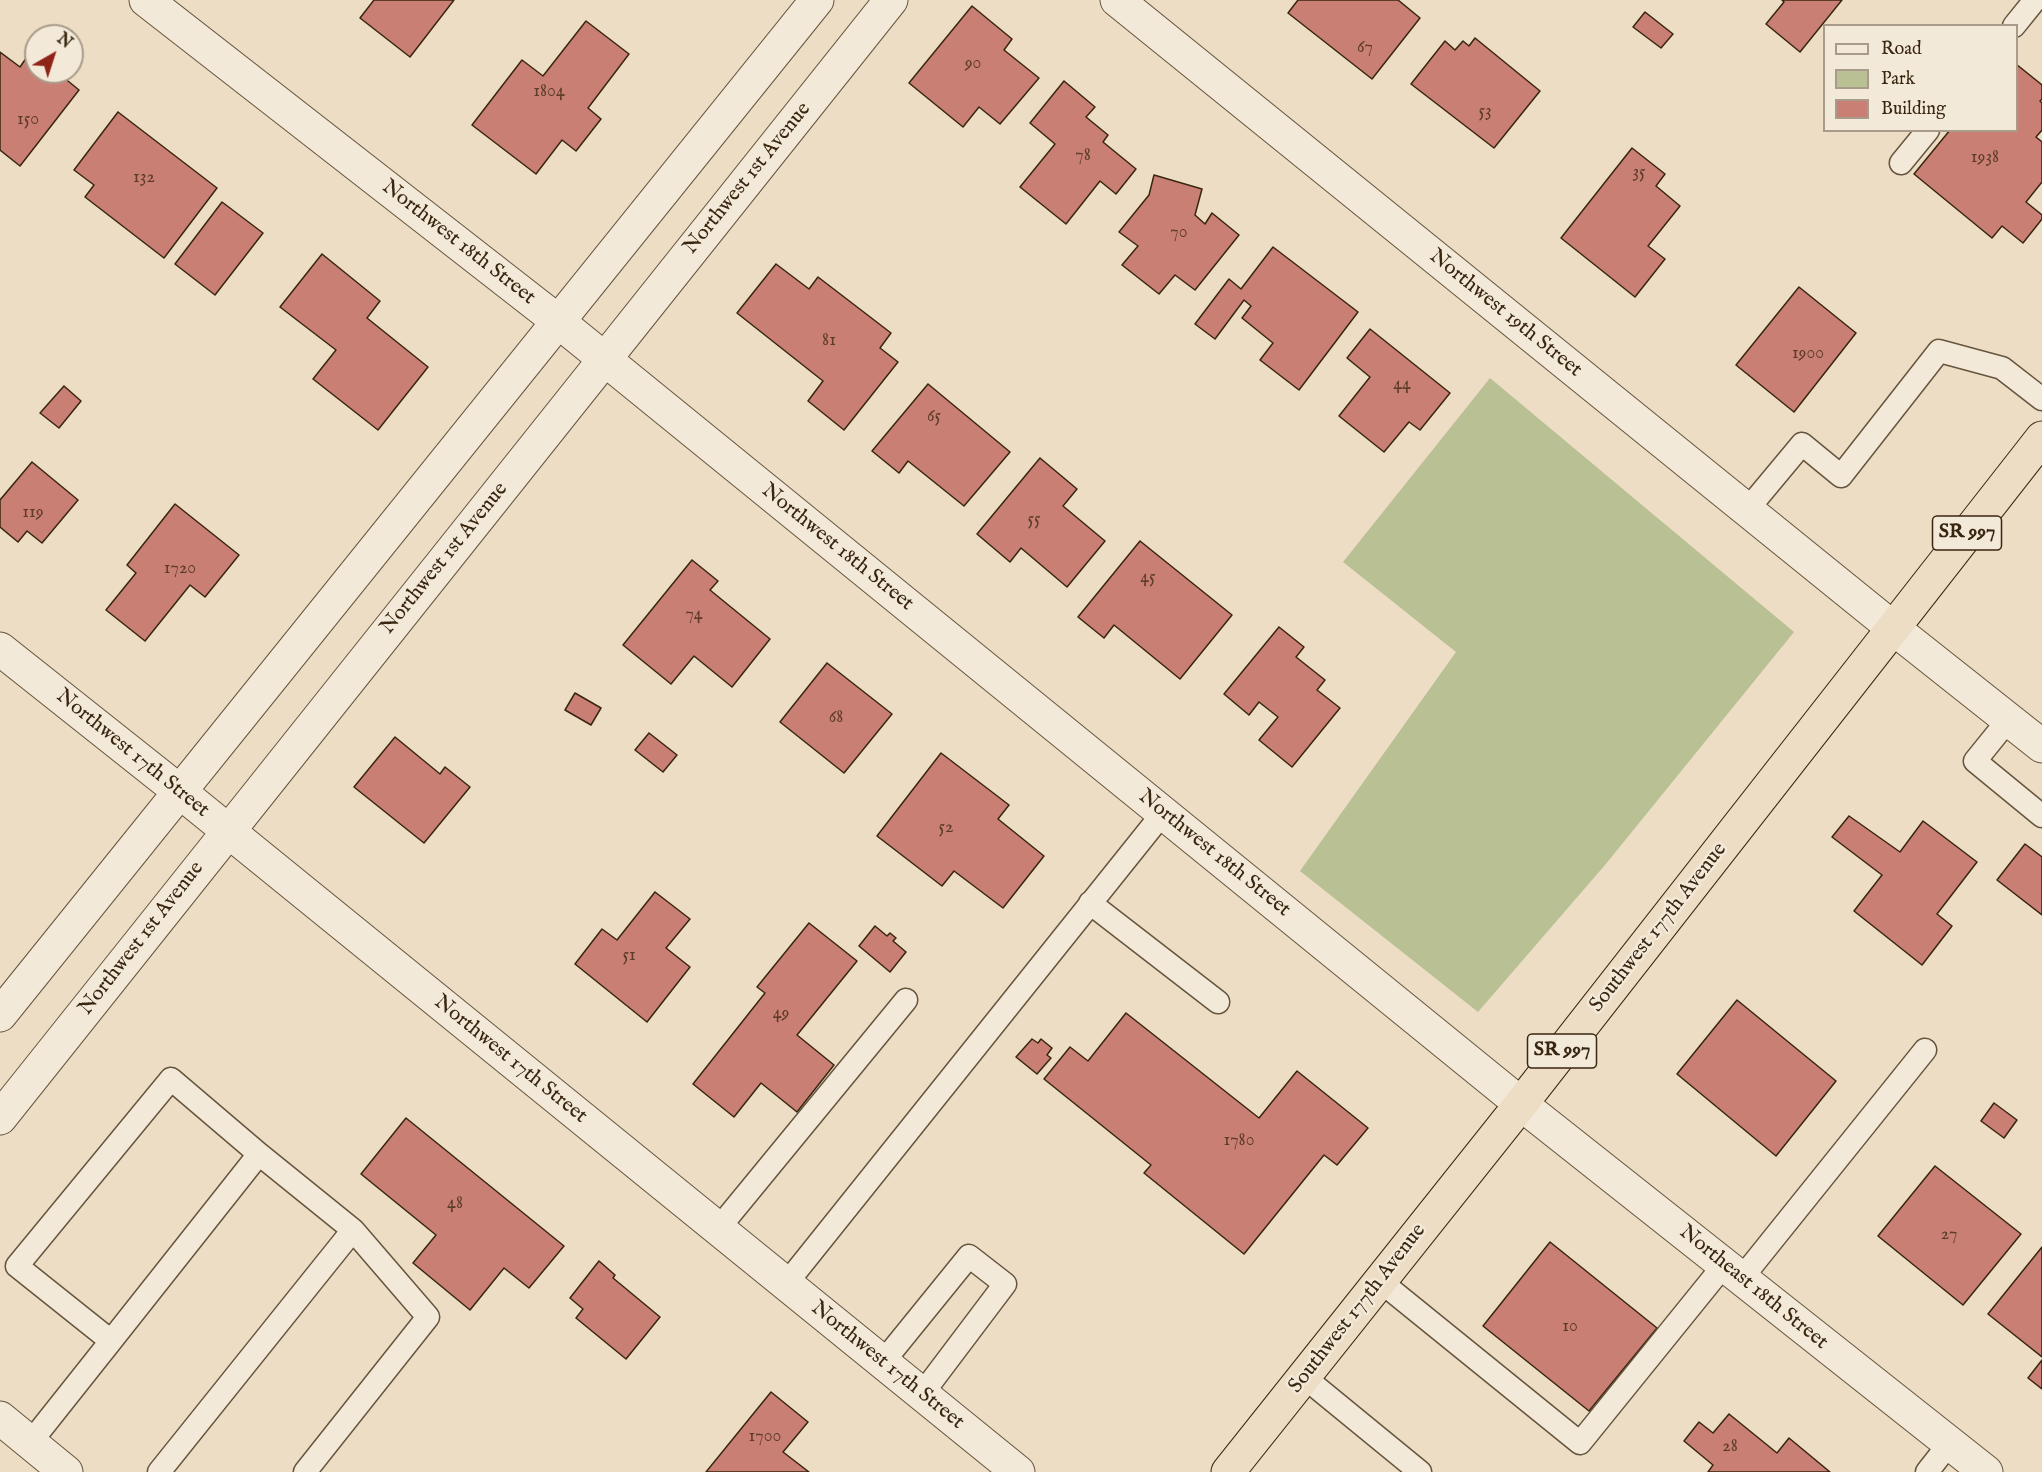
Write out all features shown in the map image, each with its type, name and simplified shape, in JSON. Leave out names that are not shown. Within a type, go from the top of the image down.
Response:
[{"type":"highway","name":"Southwest 177th Avenue","points":[[1228,1472],[1521,1104],[2042,438]]},
{"type":"street","name":"Northwest 18th Street","points":[[146,0],[559,322],[1521,1104]]},
{"type":"street","points":[[0,1015],[817,0]]},
{"type":"street","name":"Northwest 1st Avenue","points":[[0,1118],[891,0]]},
{"type":"street","name":"Northwest 19th Street","points":[[1116,0],[2042,746]]},
{"type":"street","name":"Northwest 17th Street","points":[[0,649],[179,791],[1018,1472]]},
{"type":"street","name":"Northeast 18th Street","points":[[1521,1104],[1986,1472]]},
{"type":"street","points":[[0,1418],[66,1472]]},
{"type":"lane","points":[[2016,24],[2035,0]]},
{"type":"lane","points":[[1901,163],[1926,132]]},
{"type":"lane","points":[[1747,510],[1802,444],[1841,476],[1939,351],[2002,368],[2042,399]]},
{"type":"lane","points":[[2009,719],[1975,762],[2042,816]]},
{"type":"lane","points":[[786,1284],[1163,813]]},
{"type":"lane","points":[[1090,903],[1218,1002]]},
{"type":"lane","points":[[718,1229],[906,1000]]},
{"type":"lane","points":[[1380,1281],[1580,1443],[1733,1272],[1925,1050]]},
{"type":"lane","points":[[111,1341],[17,1266],[171,1079],[353,1230],[428,1317],[305,1472]]},
{"type":"lane","points":[[30,1443],[259,1154]]},
{"type":"lane","points":[[159,1472],[353,1230]]},
{"type":"lane","points":[[883,1362],[969,1256],[1005,1284],[922,1394]]},
{"type":"lane","points":[[1304,1377],[1420,1472]]},
{"type":"lane","points":[[1927,1472],[1949,1444]]},
{"type":"green space","points":[[1490,378],[1794,632],[1605,865],[1478,1012],[1300,871],[1456,652],[1343,562]]},
{"type":"building","points":[[374,0],[454,0],[410,57],[360,18]]},
{"type":"building","points":[[1298,0],[1398,0],[1420,18],[1372,79],[1288,13]]},
{"type":"building","points":[[1782,0],[1842,0],[1800,52],[1766,24],[1784,2]]},
{"type":"building","points":[[972,6],[1012,39],[1004,50],[1039,78],[1000,124],[979,107],[963,127],[909,83]]},
{"type":"building","points":[[1645,12],[1673,34],[1661,48],[1633,27]]},
{"type":"building","points":[[586,21],[629,54],[588,108],[601,119],[576,151],[562,140],[536,174],[472,125],[522,60],[543,76]]},
{"type":"building","points":[[1475,38],[1540,91],[1494,148],[1411,84],[1445,41],[1455,50],[1463,41],[1469,46]]},
{"type":"building","points":[[0,52],[20,67],[24,61],[24,84],[72,84],[79,90],[20,166],[0,150]]},
{"type":"building","points":[[2018,66],[2042,85],[2040,101],[2042,103],[2042,130],[2036,137],[2042,142],[2042,182],[2026,202],[2042,215],[2042,219],[2023,243],[2002,226],[1992,238],[1914,174],[1948,132],[2018,132]]},
{"type":"building","points":[[1064,81],[1095,107],[1086,117],[1108,135],[1103,142],[1136,169],[1116,194],[1100,181],[1066,224],[1020,187],[1055,144],[1030,123]]},
{"type":"building","points":[[118,112],[217,188],[164,258],[85,197],[94,185],[74,170]]},
{"type":"building","points":[[1632,148],[1665,174],[1656,186],[1680,206],[1648,246],[1665,259],[1635,297],[1561,238]]},
{"type":"building","points":[[1154,175],[1202,189],[1195,215],[1205,224],[1212,213],[1239,235],[1195,290],[1175,275],[1159,294],[1122,265],[1138,246],[1119,232],[1149,195]]},
{"type":"building","points":[[222,202],[263,233],[215,295],[175,264]]},
{"type":"building","points":[[1273,247],[1358,312],[1299,390],[1260,360],[1273,343],[1242,318],[1251,306],[1244,300],[1215,339],[1195,324],[1229,279],[1241,289]]},
{"type":"building","points":[[322,254],[380,301],[367,318],[428,367],[378,430],[313,379],[336,350],[280,307]]},
{"type":"building","points":[[776,264],[809,289],[818,277],[891,333],[880,348],[898,362],[844,430],[808,401],[823,381],[737,313]]},
{"type":"building","points":[[1799,287],[1856,333],[1794,412],[1736,365]]},
{"type":"building","points":[[1370,329],[1450,393],[1420,430],[1409,422],[1384,452],[1339,416],[1370,377],[1347,358]]},
{"type":"building","points":[[928,384],[1010,452],[964,506],[908,461],[899,473],[872,451]]},
{"type":"building","points":[[64,386],[81,401],[59,428],[40,413]]},
{"type":"building","points":[[1040,458],[1077,489],[1063,506],[1105,541],[1067,587],[1021,548],[1010,562],[977,534]]},
{"type":"building","points":[[32,462],[78,500],[42,543],[27,531],[18,542],[0,527],[0,500]]},
{"type":"building","points":[[175,504],[239,555],[205,597],[190,585],[145,641],[106,610],[136,573],[127,565]]},
{"type":"building","points":[[1140,541],[1232,615],[1180,679],[1114,625],[1104,638],[1078,617]]},
{"type":"building","points":[[692,560],[718,581],[710,590],[770,639],[732,687],[694,656],[671,684],[623,645]]},
{"type":"building","points":[[1279,627],[1304,647],[1296,657],[1325,680],[1317,690],[1340,708],[1292,767],[1259,740],[1278,717],[1259,702],[1249,715],[1224,694]]},
{"type":"building","points":[[827,663],[892,714],[844,773],[780,722]]},
{"type":"building","points":[[575,693],[601,708],[591,725],[565,710]]},
{"type":"building","points":[[649,733],[677,755],[663,772],[635,750]]},
{"type":"building","points":[[395,737],[440,774],[445,767],[470,787],[424,843],[354,787]]},
{"type":"building","points":[[941,753],[1009,805],[998,819],[1044,856],[1003,908],[954,871],[942,886],[877,836]]},
{"type":"building","points":[[1849,816],[1900,852],[1923,821],[1977,862],[1937,914],[1952,926],[1922,965],[1854,911],[1882,875],[1832,837]]},
{"type":"building","points":[[2025,844],[2042,857],[2042,915],[1997,880]]},
{"type":"building","points":[[655,892],[690,919],[666,948],[690,967],[647,1022],[575,964],[602,929],[617,940]]},
{"type":"building","points":[[809,923],[857,961],[797,1035],[834,1065],[797,1112],[761,1083],[734,1117],[693,1084],[765,993],[757,987]]},
{"type":"building","points":[[875,926],[887,936],[890,933],[896,938],[893,941],[906,952],[890,972],[859,946]]},
{"type":"building","points":[[1737,1000],[1836,1081],[1776,1156],[1677,1074]]},
{"type":"building","points":[[1126,1013],[1259,1118],[1297,1071],[1368,1128],[1337,1165],[1324,1155],[1244,1254],[1144,1173],[1151,1165],[1044,1079],[1070,1047],[1088,1061]]},
{"type":"building","points":[[1032,1039],[1038,1043],[1041,1039],[1052,1048],[1047,1055],[1051,1058],[1037,1074],[1016,1057]]},
{"type":"building","points":[[1994,1103],[2017,1120],[2004,1138],[1981,1121]]},
{"type":"building","points":[[406,1118],[564,1246],[529,1288],[504,1268],[470,1310],[413,1263],[436,1235],[361,1174]]},
{"type":"building","points":[[1935,1166],[2021,1234],[1963,1305],[1878,1236]]},
{"type":"building","points":[[1550,1242],[1657,1328],[1589,1411],[1483,1326]]},
{"type":"building","points":[[2042,1247],[2042,1357],[1988,1314]]},
{"type":"building","points":[[599,1261],[615,1275],[613,1278],[660,1317],[626,1359],[576,1318],[583,1309],[570,1298]]},
{"type":"building","points":[[2042,1360],[2042,1389],[2028,1378]]},
{"type":"building","points":[[771,1392],[808,1422],[783,1452],[809,1472],[706,1472]]},
{"type":"building","points":[[1729,1414],[1777,1453],[1789,1438],[1830,1472],[1708,1472],[1713,1465],[1684,1441],[1699,1422],[1713,1433]]}]
